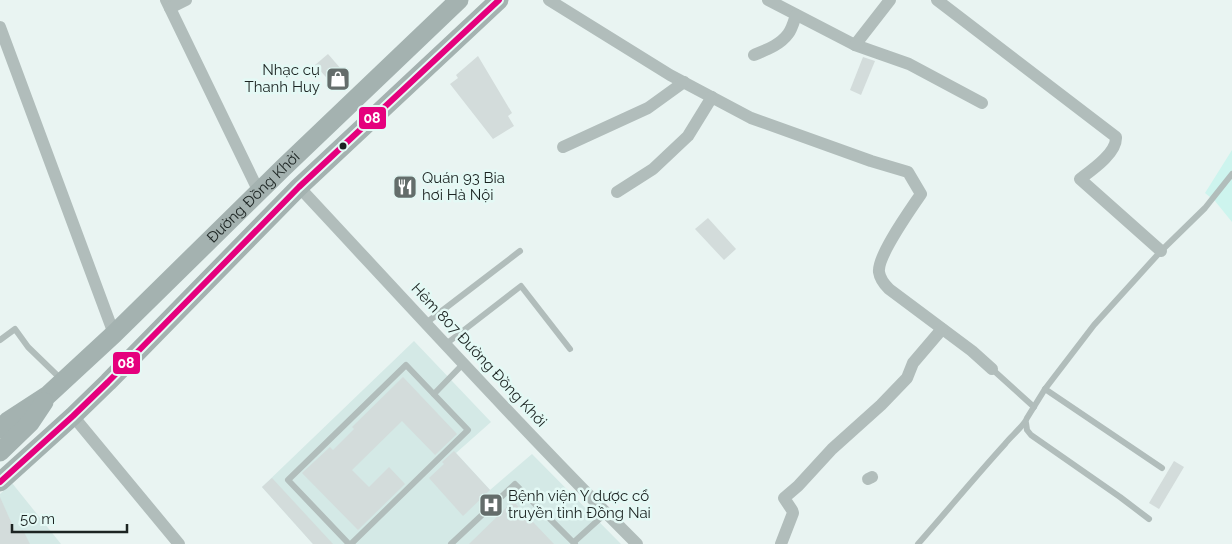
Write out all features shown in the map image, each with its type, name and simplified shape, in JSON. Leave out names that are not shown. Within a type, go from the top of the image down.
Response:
[{"type":"main road","name":"Đường Đồng Khởi","points":[[0,429],[8,421],[48,395],[114,334],[283,168],[459,0]]},
{"type":"main road","name":"Đường Đồng Khởi","points":[[0,482],[73,416],[299,187],[498,0]]},
{"type":"main road","points":[[283,168],[299,187]]},
{"type":"main road","name":"Đường Đồng Khởi","points":[[0,452],[30,423],[48,395]]},
{"type":"street","points":[[186,0],[168,4],[259,192]]},
{"type":"street","points":[[549,0],[670,75],[751,118],[870,162],[908,172],[921,194],[895,234],[882,259],[879,271],[882,281],[889,289],[972,351],[992,369]]},
{"type":"street","points":[[768,0],[855,45],[909,64],[982,103]]},
{"type":"street","points":[[855,45],[890,0]]},
{"type":"street","points":[[937,0],[1116,137],[1115,147],[1080,179],[1161,250]]},
{"type":"street","points":[[754,55],[779,43],[788,34],[796,15]]},
{"type":"street","points":[[0,27],[114,334]]},
{"type":"street","points":[[563,147],[648,108],[684,82]]},
{"type":"street","points":[[617,192],[653,169],[688,136],[712,97]]},
{"type":"street","name":"Hẻm 807 Đường Đồng Khởi","points":[[299,187],[464,364],[637,544]]},
{"type":"street","points":[[781,544],[792,513],[784,498],[798,486],[832,449],[881,405],[907,378],[912,363],[942,329]]},
{"type":"street","points":[[73,416],[179,544]]},
{"type":"lane","points":[[918,544],[1004,444],[1026,423],[1045,389],[1094,325],[1161,250],[1205,208],[1232,174]]},
{"type":"lane","points":[[426,323],[520,251]]},
{"type":"lane","points":[[446,344],[521,286],[570,350]]},
{"type":"lane","points":[[0,340],[15,329],[28,347],[63,381]]},
{"type":"lane","points":[[434,394],[464,364]]},
{"type":"lane","points":[[406,365],[468,430],[350,544],[288,480],[406,365]]},
{"type":"lane","points":[[992,369],[1034,407]]},
{"type":"lane","points":[[1045,389],[1162,468]]},
{"type":"lane","points":[[1026,423],[1027,430],[1031,435],[1120,497],[1148,519]]},
{"type":"lane","points":[[451,544],[515,484],[575,543],[606,513]]},
{"type":"shaded area","points":[[1232,150],[1232,222],[1215,201],[1205,193]]},
{"type":"shaded area","points":[[414,341],[491,422],[456,453],[490,490],[532,454],[621,544],[313,544],[262,487]]},
{"type":"shaded area","points":[[12,483],[61,544],[1,544],[0,494]]},
{"type":"building","points":[[328,54],[348,77],[336,88],[315,65]]},
{"type":"building","points":[[478,56],[512,113],[508,116],[514,126],[493,139],[450,84],[458,78],[456,75]]},
{"type":"building","points":[[863,57],[875,61],[861,95],[850,90]]},
{"type":"building","points":[[708,218],[736,249],[724,260],[695,229]]},
{"type":"building","points":[[403,377],[457,434],[435,455],[402,421],[352,470],[369,487],[389,467],[405,484],[358,530],[302,473],[330,447],[333,450],[354,429],[352,427]]},
{"type":"building","points":[[454,451],[490,490],[463,516],[429,478]]},
{"type":"building","points":[[1174,461],[1184,467],[1159,509],[1149,503]]},
{"type":"building","points":[[272,478],[333,544],[313,544],[262,487]]},
{"type":"building","points":[[0,497],[16,533],[23,530],[30,544],[0,544]]},
{"type":"building","points":[[513,501],[554,544],[469,544]]},
{"type":"transit line","name":"08","points":[[0,482],[108,382],[299,187],[499,0]]},
{"type":"place","name":"Nhạc cụ Thanh Huy","points":[[338,79]]},
{"type":"place","name":"Quán 93 Bia hơi Hà Nội","points":[[405,187]]},
{"type":"place","name":"Bệnh viện Y dược cổ truyền tỉnh Đồng Nai","points":[[491,505]]}]
